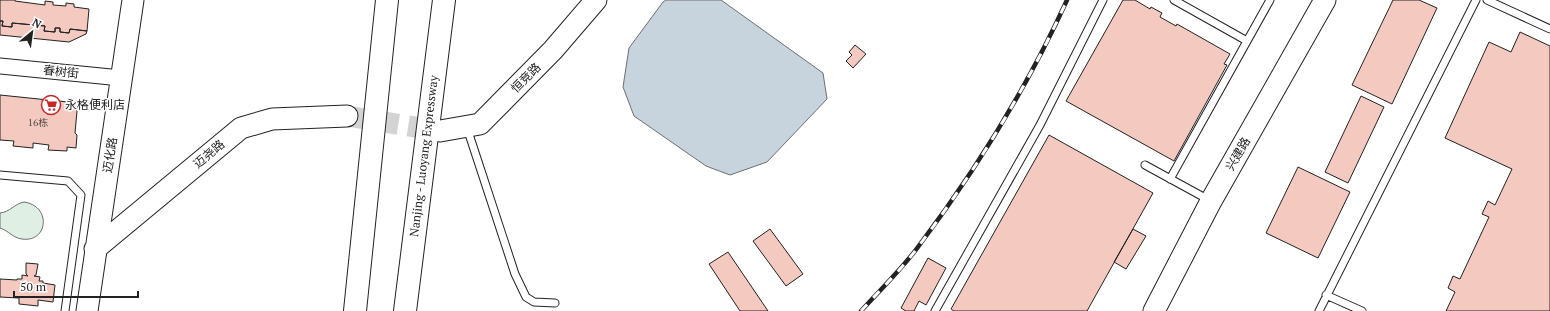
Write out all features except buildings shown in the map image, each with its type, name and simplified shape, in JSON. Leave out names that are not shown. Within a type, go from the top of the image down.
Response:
[{"type":"highway","points":[[355,311],[387,0]]},
{"type":"highway","name":"Nanjing - Luoyang Expressway","points":[[404,311],[444,0]]},
{"type":"street","name":"迈化路","points":[[87,311],[133,0]]},
{"type":"street","name":"恒竞路","points":[[440,131],[480,124],[553,50],[596,0]]},
{"type":"street","name":"兴建路","points":[[1154,311],[1211,202],[1325,0]]},
{"type":"street","name":"春树街","points":[[0,66],[121,78]]},
{"type":"street","name":"迈尧路","points":[[95,249],[241,128],[272,119],[347,116]]},
{"type":"lane","points":[[935,311],[1040,125],[1103,0]]},
{"type":"lane","points":[[1174,0],[1247,41]]},
{"type":"lane","points":[[1170,179],[1270,0]]},
{"type":"lane","points":[[1319,311],[1476,0]]},
{"type":"lane","points":[[1487,0],[1550,29]]},
{"type":"lane","points":[[466,126],[515,274],[526,297],[534,302],[555,303]]},
{"type":"lane","points":[[1145,165],[1211,202]]},
{"type":"lane","points":[[0,175],[68,181],[81,195],[65,311]]},
{"type":"lane","points":[[1326,295],[1362,311]]},
{"type":"green space","points":[[24,202],[33,205],[39,210],[43,217],[41,230],[31,239],[22,239],[13,236],[0,228],[0,213]]},
{"type":"shaded area","points":[[666,0],[721,0],[823,73],[827,99],[767,162],[730,175],[706,166],[634,116],[623,87],[629,48]]},
{"type":"tunnel","points":[[347,116],[440,131]]},
{"type":"railway","points":[[861,311],[898,272],[939,218],[980,158],[1018,97],[1067,0]]},
{"type":"place","name":"永格便利店","points":[[51,105]]}]
